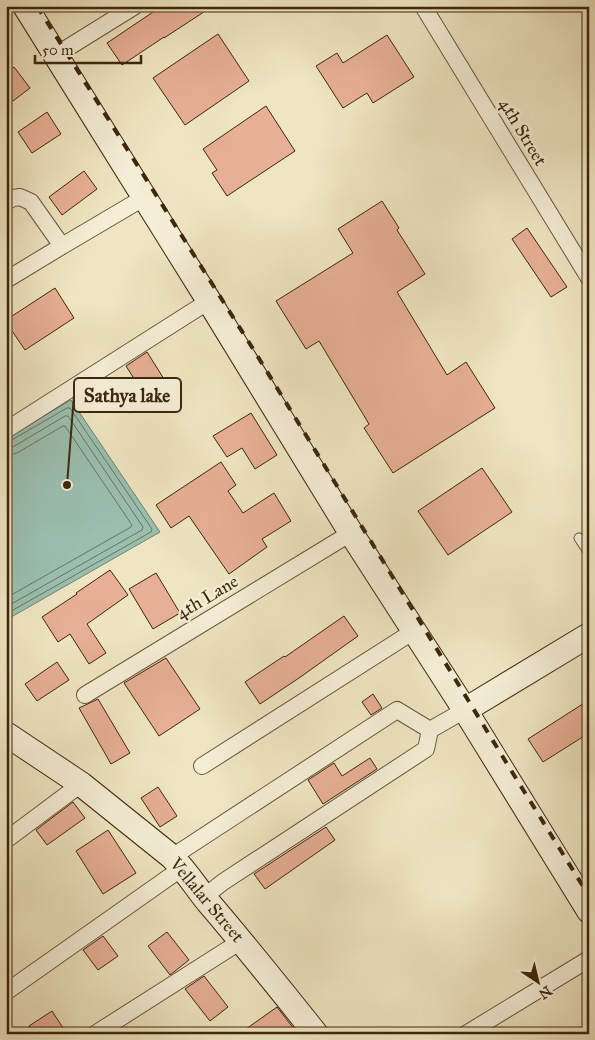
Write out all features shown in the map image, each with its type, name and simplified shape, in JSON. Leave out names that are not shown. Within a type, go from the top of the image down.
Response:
[{"type":"street","points":[[25,6],[210,301],[351,533],[465,710],[589,911]]},
{"type":"street","points":[[56,55],[135,6]]},
{"type":"street","name":"4th Street","points":[[423,6],[589,278]]},
{"type":"street","points":[[6,202],[20,197],[31,202],[62,246]]},
{"type":"street","points":[[6,280],[145,197]]},
{"type":"street","points":[[6,430],[210,301]]},
{"type":"street","name":"4th Lane","points":[[85,694],[351,533]]},
{"type":"street","points":[[202,766],[414,631]]},
{"type":"street","points":[[204,897],[223,882],[426,749],[430,730],[589,635]]},
{"type":"street","points":[[6,992],[177,862],[397,710],[430,730]]},
{"type":"street","name":"Vellalar Street","points":[[6,734],[81,784],[177,862],[316,1034]]},
{"type":"street","points":[[6,840],[81,784]]},
{"type":"street","points":[[95,1034],[241,940]]},
{"type":"street","points":[[466,1034],[589,958]]},
{"type":"lane","points":[[580,538],[589,553]]},
{"type":"water","points":[[71,400],[160,532],[6,620],[6,438]]},
{"type":"building","points":[[162,6],[213,6],[122,65],[107,43]]},
{"type":"building","points":[[218,34],[249,81],[185,125],[153,78]]},
{"type":"building","points":[[387,35],[414,77],[373,103],[367,93],[343,108],[316,66],[337,53],[343,63]]},
{"type":"building","points":[[14,67],[30,88],[13,101],[6,91],[6,73]]},
{"type":"building","points":[[266,106],[295,151],[227,196],[212,173],[217,170],[203,149]]},
{"type":"building","points":[[47,112],[61,134],[32,153],[18,132]]},
{"type":"building","points":[[84,171],[97,189],[62,215],[49,197]]},
{"type":"building","points":[[382,201],[399,228],[397,230],[425,274],[397,292],[447,375],[466,362],[495,408],[393,473],[364,428],[369,424],[319,341],[306,349],[276,301],[353,253],[338,229]]},
{"type":"building","points":[[527,228],[567,287],[551,297],[512,239]]},
{"type":"building","points":[[55,288],[74,318],[25,350],[6,320]]},
{"type":"building","points":[[147,352],[169,387],[129,413],[117,396],[133,385],[129,380],[133,377],[126,366]]},
{"type":"building","points":[[251,413],[277,455],[255,469],[242,448],[227,457],[213,436]]},
{"type":"building","points":[[221,462],[236,485],[228,491],[243,513],[274,493],[291,521],[262,539],[267,547],[229,574],[189,516],[171,528],[156,505]]},
{"type":"building","points":[[482,468],[512,512],[448,555],[418,511]]},
{"type":"building","points":[[110,570],[128,595],[87,624],[106,653],[89,664],[70,634],[58,642],[42,617]]},
{"type":"building","points":[[156,573],[180,613],[153,629],[129,589]]},
{"type":"building","points":[[344,616],[358,636],[260,704],[245,682]]},
{"type":"building","points":[[166,658],[200,709],[159,736],[124,683]]},
{"type":"building","points":[[57,662],[69,680],[37,701],[25,684]]},
{"type":"building","points":[[373,694],[382,708],[371,715],[362,702]]},
{"type":"building","points":[[98,699],[130,753],[111,764],[79,708]]},
{"type":"building","points":[[589,700],[589,733],[543,762],[528,739]]},
{"type":"building","points":[[370,758],[377,769],[323,804],[308,780],[334,763],[342,776]]},
{"type":"building","points":[[158,787],[177,816],[160,827],[141,798]]},
{"type":"building","points":[[73,802],[85,818],[47,845],[36,830]]},
{"type":"building","points":[[326,827],[335,840],[265,889],[254,874]]},
{"type":"building","points":[[108,830],[136,873],[103,894],[76,851]]},
{"type":"building","points":[[167,932],[189,960],[170,975],[148,946]]},
{"type":"building","points":[[103,936],[118,956],[98,970],[83,950]]},
{"type":"building","points":[[204,976],[228,1007],[210,1021],[185,989]]},
{"type":"building","points":[[277,1007],[298,1034],[239,1034]]},
{"type":"building","points":[[52,1011],[67,1034],[34,1034],[29,1026]]},
{"type":"railway","points":[[37,6],[255,352],[589,896]]},
{"type":"place","name":"Sathya lake","points":[[67,485]]}]
